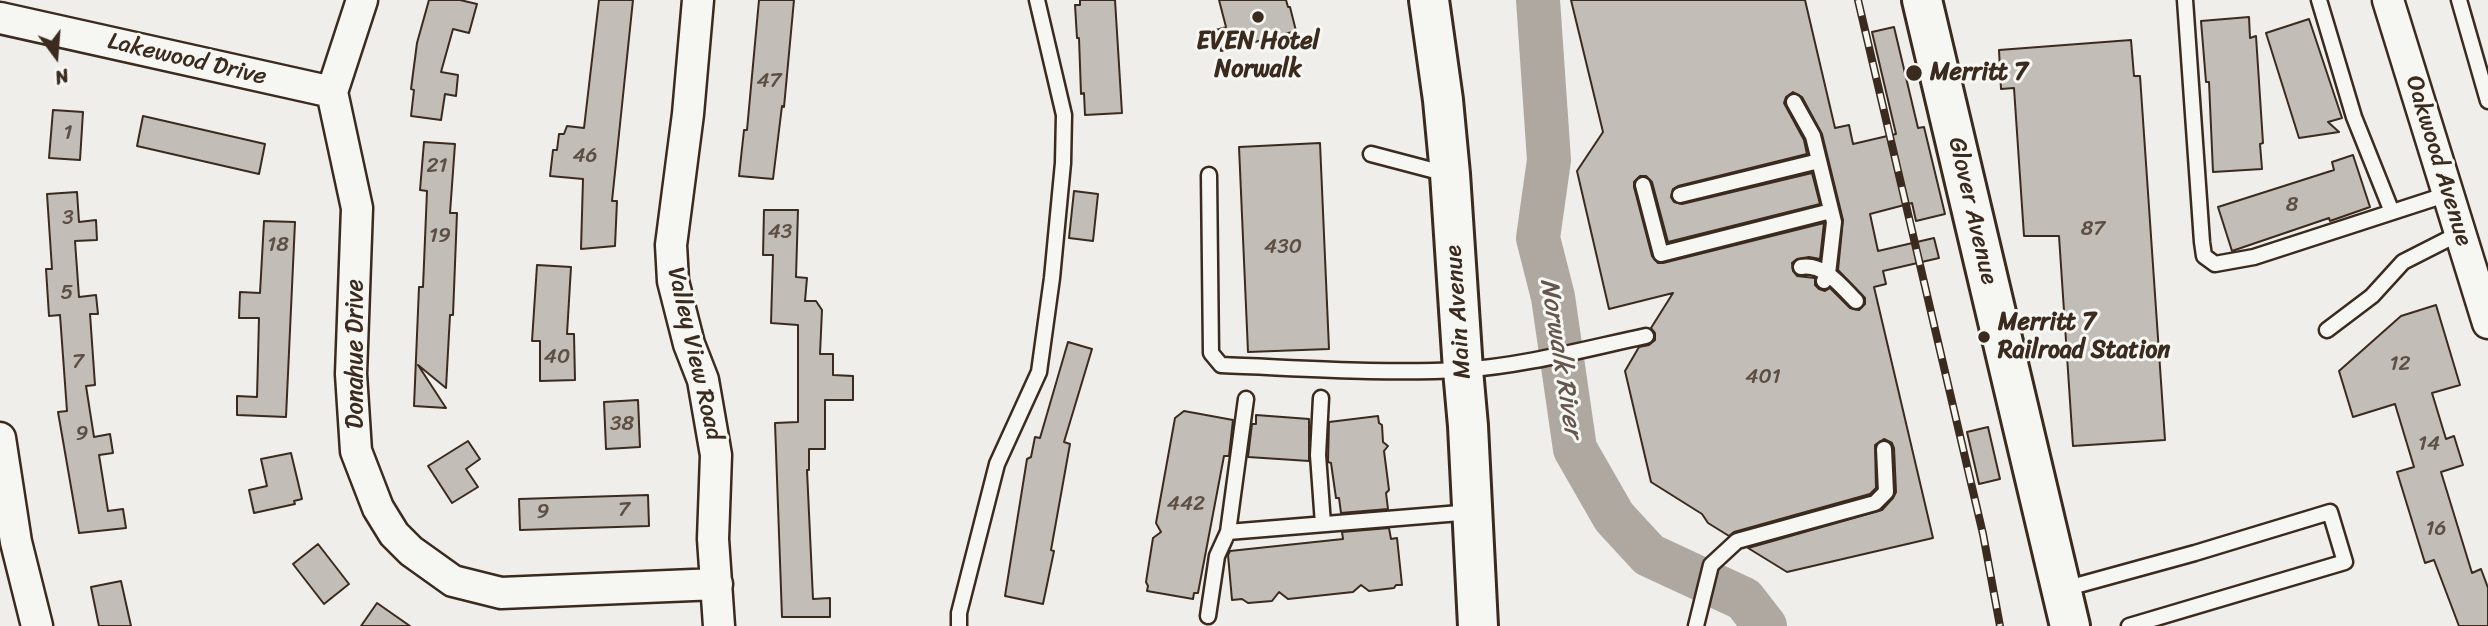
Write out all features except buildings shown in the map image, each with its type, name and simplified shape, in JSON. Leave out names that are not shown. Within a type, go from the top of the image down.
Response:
[{"type":"main road","name":"Main Avenue","points":[[1429,0],[1450,174],[1474,512],[1478,626]]},
{"type":"main road","name":"Glover Avenue","points":[[1922,0],[2066,608]]},
{"type":"street","points":[[332,92],[362,0]]},
{"type":"street","name":"Valley View Road","points":[[698,0],[688,114],[671,245],[675,293],[689,344],[703,380],[716,455],[713,539],[719,626]]},
{"type":"street","name":"Oakwood Avenue","points":[[2388,0],[2460,233],[2481,277],[2488,323]]},
{"type":"street","name":"Lakewood Drive","points":[[1,19],[332,92]]},
{"type":"street","name":"Donahue Drive","points":[[332,92],[357,208],[351,374],[356,451],[377,508],[394,534],[411,551],[453,581],[500,593],[717,584]]},
{"type":"street","points":[[0,438],[16,542],[37,626]]},
{"type":"lane","points":[[959,626],[959,614],[997,464],[1039,372],[1052,278],[1063,163],[1064,115],[1037,0]]},
{"type":"lane","points":[[2185,0],[2204,256],[2215,264],[2227,264],[2448,194]]},
{"type":"lane","points":[[2319,0],[2354,117],[2392,212]]},
{"type":"lane","points":[[2459,0],[2488,102]]},
{"type":"lane","points":[[1794,102],[1813,136],[1834,222],[1826,277]]},
{"type":"lane","points":[[1371,154],[1450,174]]},
{"type":"lane","points":[[1680,195],[1819,161]]},
{"type":"lane","points":[[1209,175],[1211,353],[1220,365],[1371,372],[1462,370],[1518,363],[1646,336]]},
{"type":"lane","points":[[1643,185],[1661,254],[1831,211]]},
{"type":"lane","points":[[2327,330],[2372,296],[2403,262],[2460,233]]},
{"type":"lane","points":[[1801,267],[1810,266],[1856,301]]},
{"type":"lane","points":[[1321,398],[1318,456],[1324,523]]},
{"type":"lane","points":[[1208,616],[1217,556],[1228,532],[1246,399]]},
{"type":"lane","points":[[1696,626],[1711,565],[1737,541],[1875,503],[1886,492],[1884,449]]},
{"type":"lane","points":[[1228,532],[1474,512]]},
{"type":"lane","points":[[2066,608],[2195,554],[2330,512],[2345,562],[2129,626]]},
{"type":"waterway","name":"Norwalk River","points":[[1538,0],[1549,160],[1538,238],[1553,297],[1575,449],[1614,517],[1649,555],[1744,599],[1765,626]]},
{"type":"railway","points":[[1858,0],[1983,534],[2000,626]]},
{"type":"place","name":"EVEN Hotel Norwalk","points":[[1258,17]]},
{"type":"place","name":"Merritt 7","points":[[1914,73]]},
{"type":"place","name":"Merritt 7 Railroad Station","points":[[1984,337]]}]
